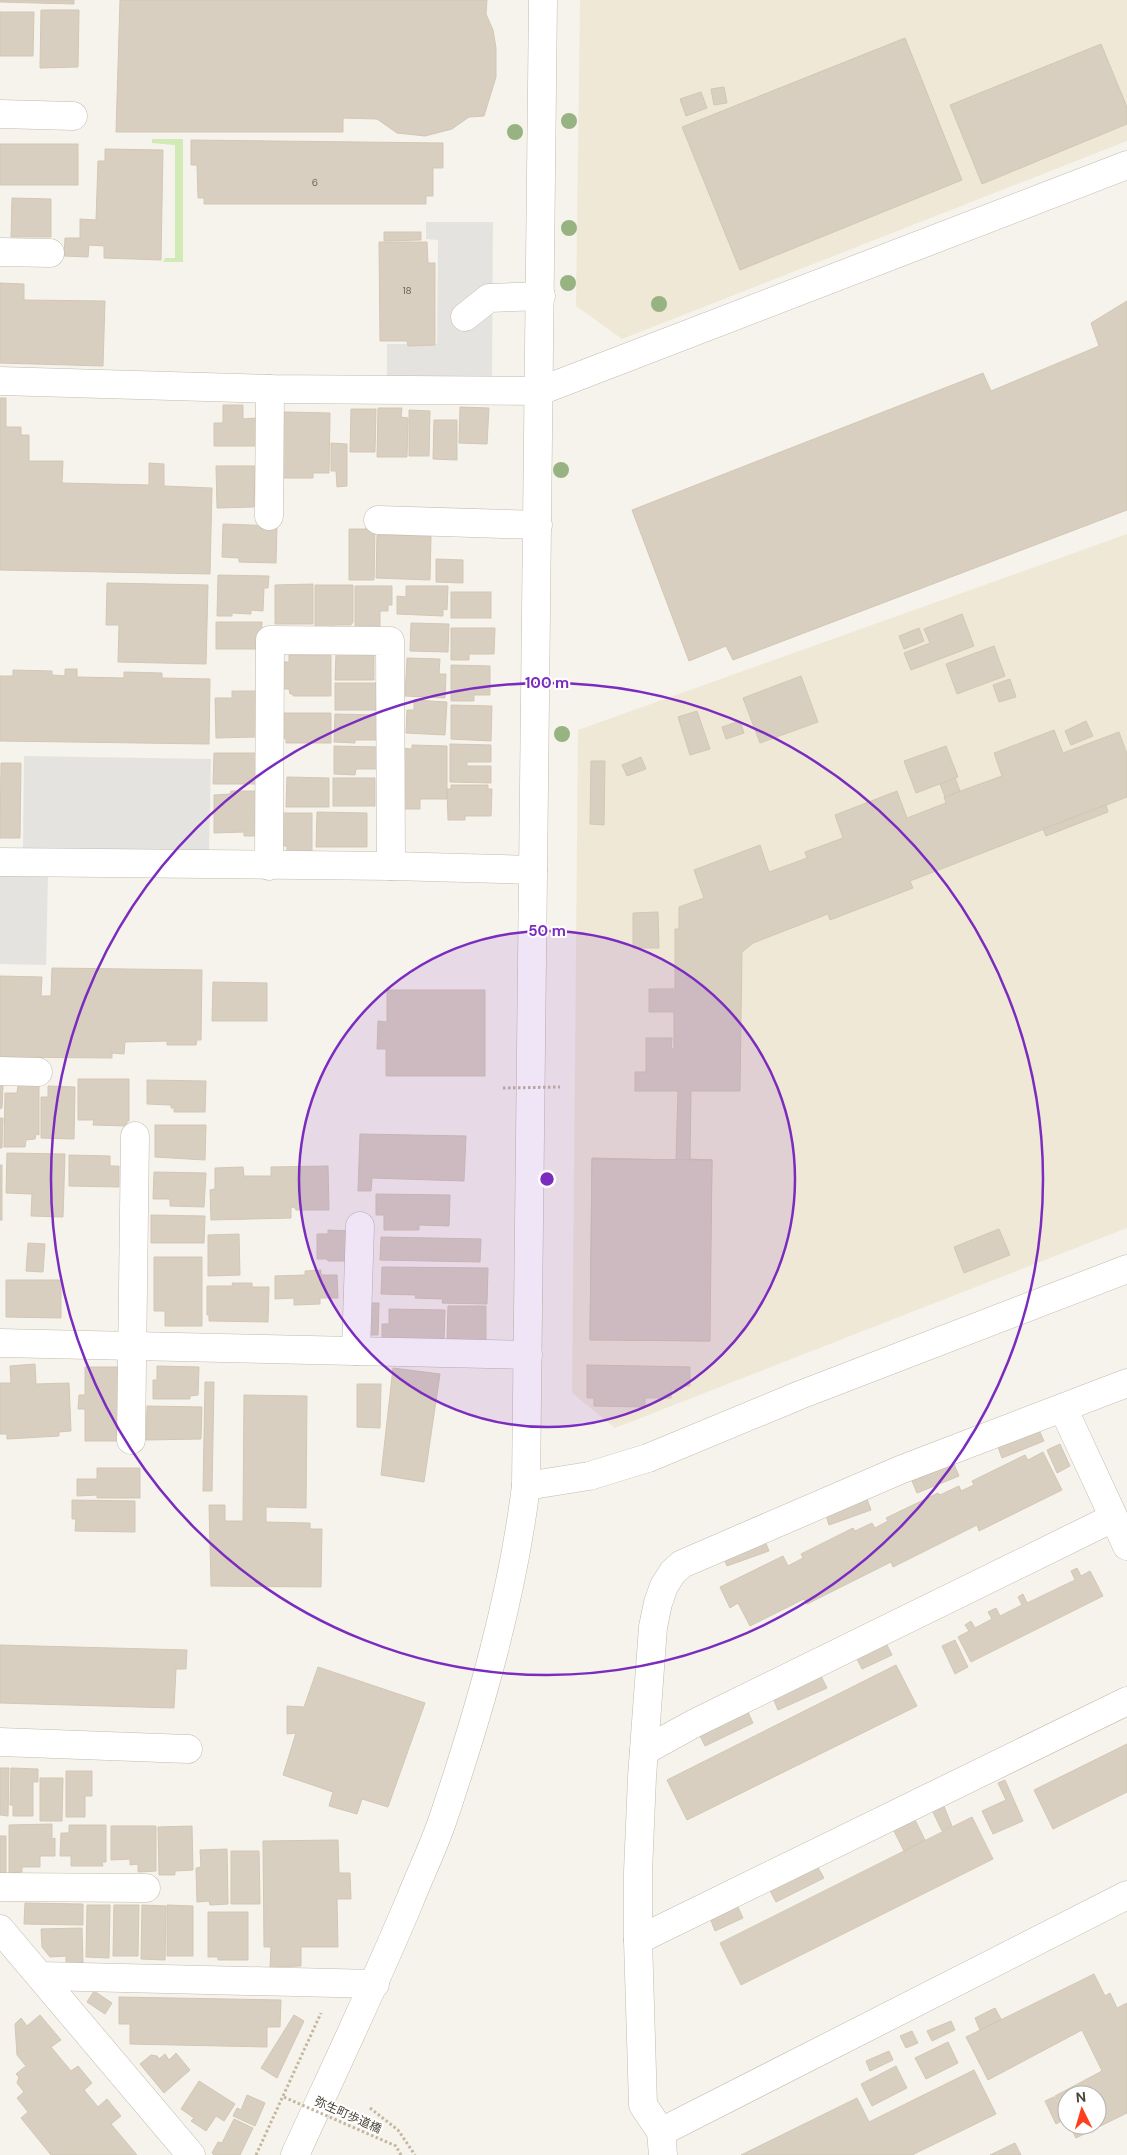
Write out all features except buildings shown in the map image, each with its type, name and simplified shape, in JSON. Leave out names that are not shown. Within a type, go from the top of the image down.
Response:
[{"type":"street","points":[[295,2155],[375,1984],[444,1817],[485,1682],[509,1593],[519,1542],[526,1486],[544,0]]},
{"type":"street","points":[[0,114],[73,116]]},
{"type":"street","points":[[0,381],[540,392],[1127,165]]},
{"type":"street","points":[[0,252],[50,253]]},
{"type":"street","points":[[465,317],[489,298],[541,296]]},
{"type":"street","points":[[269,516],[270,388]]},
{"type":"street","points":[[378,520],[538,525]]},
{"type":"street","points":[[269,866],[270,640],[390,641],[391,866]]},
{"type":"street","points":[[0,862],[391,866],[533,870]]},
{"type":"street","points":[[0,1071],[38,1072]]},
{"type":"street","points":[[131,1440],[135,1136]]},
{"type":"street","points":[[356,1351],[360,1226]]},
{"type":"street","points":[[526,1486],[589,1476],[648,1458],[800,1395],[1127,1269]]},
{"type":"street","points":[[0,1343],[528,1355]]},
{"type":"street","points":[[1127,1383],[900,1470],[682,1564],[673,1572],[664,1586],[654,1619],[644,1751],[638,1872],[643,2106],[662,2144],[1127,1894]]},
{"type":"street","points":[[1063,1408],[1127,1546]]},
{"type":"street","points":[[644,1751],[695,1723],[1113,1518]]},
{"type":"street","points":[[638,1940],[1127,1701]]},
{"type":"street","points":[[0,1742],[188,1749]]},
{"type":"street","points":[[0,1887],[146,1888]]},
{"type":"street","points":[[0,1929],[191,2155]]},
{"type":"street","points":[[41,1976],[375,1984]]},
{"type":"path","points":[[503,1088],[560,1087]]},
{"type":"path","points":[[256,2155],[334,1983]]},
{"type":"path","name":"弥生町歩道橋","points":[[284,2096],[396,2146],[402,2155]]},
{"type":"path","points":[[370,2108],[398,2130],[416,2155]]},
{"type":"shaded area","points":[[580,0],[1127,0],[1127,141],[622,339],[576,306]]},
{"type":"shaded area","points":[[426,222],[493,222],[492,380],[387,380],[387,344],[437,344],[438,240],[426,239]]},
{"type":"shaded area","points":[[1127,534],[1127,1228],[615,1428],[572,1393],[578,730]]},
{"type":"shaded area","points":[[24,756],[211,759],[209,851],[23,849]]},
{"type":"shaded area","points":[[0,875],[48,876],[46,965],[0,964]]},
{"type":"green space","points":[[152,139],[183,139],[183,262],[163,262],[165,258],[175,258],[175,145],[152,143]]}]
